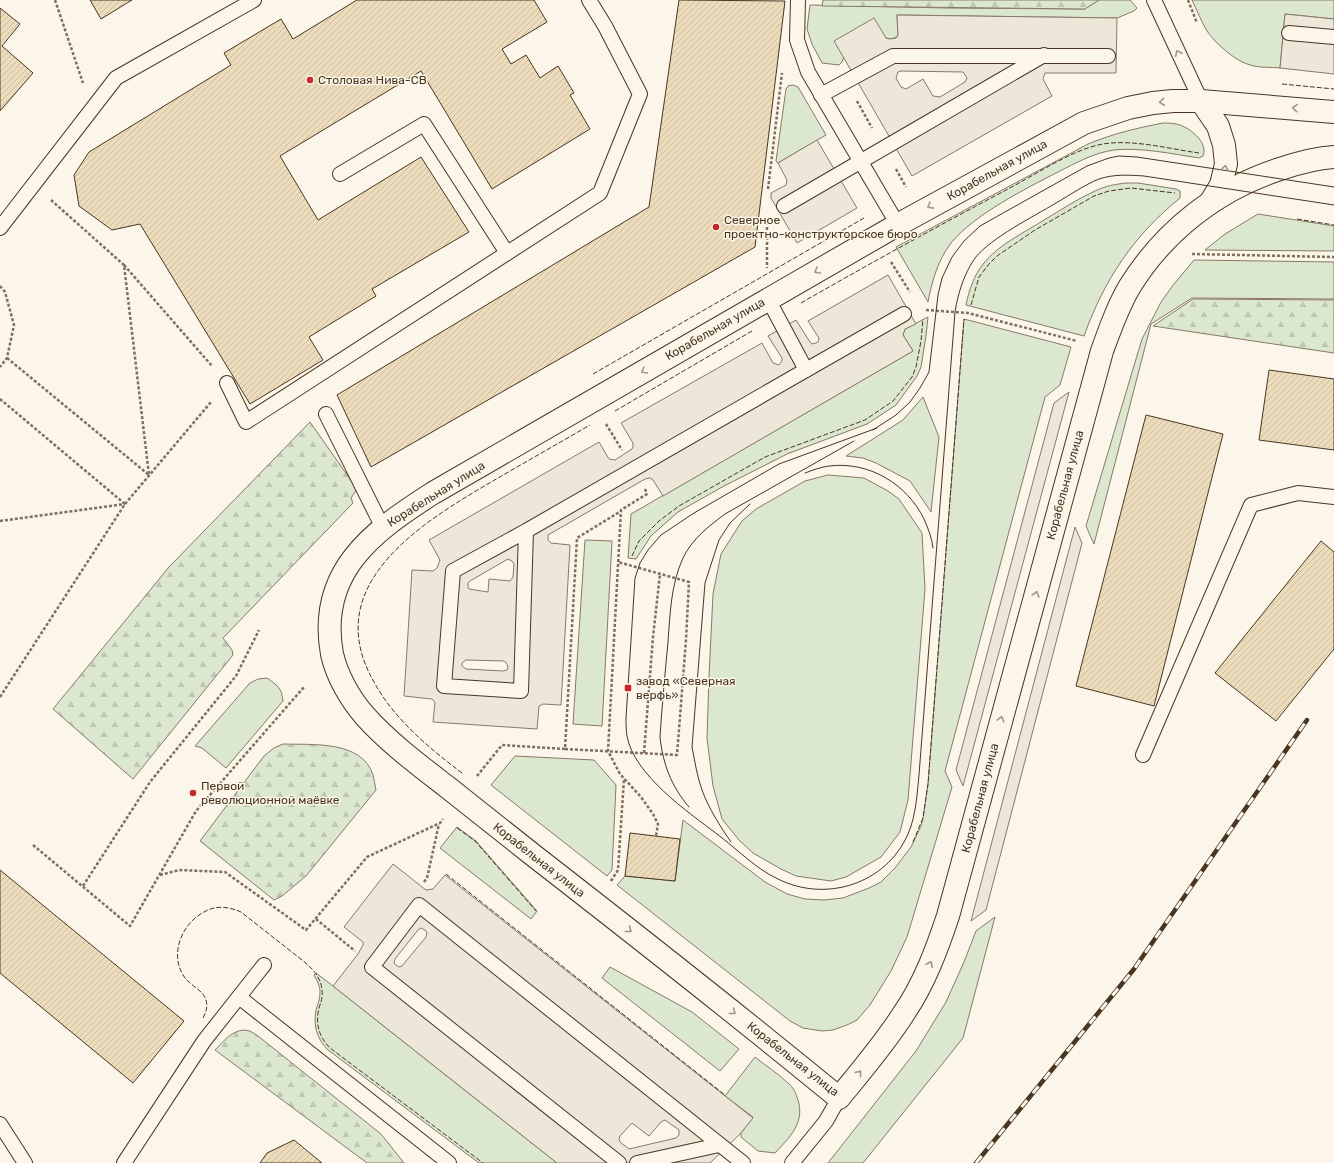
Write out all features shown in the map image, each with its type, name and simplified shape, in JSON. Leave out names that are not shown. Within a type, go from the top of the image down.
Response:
[{"type":"street","name":"Корабельная улица","points":[[1334,112],[1201,101],[1173,101],[1128,108],[1084,123],[898,225],[433,493],[402,513],[366,542],[344,572],[336,591],[331,610],[330,630],[333,655],[338,672],[352,700],[365,716],[420,766],[761,1034],[839,1098],[891,1033],[905,1012],[932,961],[940,940],[948,916],[1102,351],[1129,287],[1157,249],[1189,218],[1210,203],[1246,181],[1297,163],[1334,157]]},
{"type":"street","points":[[1201,101],[1218,126],[1224,145],[1226,164],[1221,185],[1210,203]]},
{"type":"lane","points":[[0,228],[116,78],[254,0]]},
{"type":"lane","points":[[227,383],[246,422],[600,193],[640,94],[605,26],[589,0]]},
{"type":"lane","points":[[798,0],[797,40],[808,72],[898,225]]},
{"type":"lane","points":[[1154,0],[1201,101]]},
{"type":"lane","points":[[1289,33],[1334,37]]},
{"type":"lane","points":[[784,206],[1044,55]]},
{"type":"lane","points":[[821,94],[892,56],[1108,56]]},
{"type":"lane","points":[[340,174],[424,124],[507,253]]},
{"type":"lane","points":[[768,299],[806,370]]},
{"type":"lane","points":[[526,530],[521,691],[444,686],[453,571],[904,314]]},
{"type":"lane","points":[[326,414],[383,528]]},
{"type":"lane","points":[[1143,755],[1251,505],[1298,493],[1334,498]]},
{"type":"lane","points":[[619,1163],[372,967],[419,905],[743,1163]]},
{"type":"lane","points":[[124,1163],[204,1041],[264,965]]},
{"type":"lane","points":[[239,997],[449,1163]]},
{"type":"lane","points":[[792,1163],[826,1121],[839,1098]]},
{"type":"lane","points":[[0,1124],[25,1163]]},
{"type":"lane","points":[[637,1163],[719,1144]]},
{"type":"path","points":[[55,0],[92,110]]},
{"type":"path","points":[[1188,0],[1197,23]]},
{"type":"path","points":[[768,196],[782,73],[804,62]]},
{"type":"path","points":[[0,697],[125,504],[227,383],[124,265],[34,185]]},
{"type":"path","points":[[767,220],[767,268]]},
{"type":"path","points":[[1192,254],[1334,256]]},
{"type":"path","points":[[891,262],[911,294]]},
{"type":"path","points":[[124,265],[149,475]]},
{"type":"path","points":[[0,286],[5,292],[14,325],[7,358],[0,367]]},
{"type":"path","points":[[923,308],[928,310],[968,313],[1078,341]]},
{"type":"path","points":[[7,358],[149,475]]},
{"type":"path","points":[[0,400],[125,504]]},
{"type":"path","points":[[565,749],[577,538],[648,494],[604,420]]},
{"type":"path","points":[[0,521],[125,504]]},
{"type":"path","points":[[621,510],[608,751],[620,774],[641,797],[653,814],[658,824],[656,836]]},
{"type":"path","points":[[475,780],[502,745],[677,756],[689,582],[618,562]]},
{"type":"path","points":[[644,753],[653,637],[660,574]]},
{"type":"path","points":[[83,886],[150,782],[236,676],[259,630]]},
{"type":"path","points":[[33,845],[130,926],[196,811],[304,687]]},
{"type":"path","points":[[608,885],[618,870],[624,778]]},
{"type":"path","points":[[419,905],[421,886],[427,878],[440,823],[447,814]]},
{"type":"path","points":[[159,875],[179,870],[225,872],[306,930],[367,857],[440,823]]},
{"type":"path","points":[[316,919],[372,967]]},
{"type":"green space","points":[[823,0],[1099,0],[1085,9],[822,6]]},
{"type":"green space","points":[[1099,0],[1130,0],[1137,8],[1134,11],[1117,18],[897,15],[898,35],[894,38],[835,41],[844,57],[839,65],[822,63],[812,44],[807,29],[810,5],[1084,9]]},
{"type":"green space","points":[[1192,0],[1334,0],[1334,19],[1285,14],[1280,68],[1257,67],[1238,60],[1215,41],[1207,31]]},
{"type":"green space","points":[[793,85],[798,87],[826,135],[778,163],[776,161],[786,89],[788,86]]},
{"type":"green space","points":[[1163,123],[1181,125],[1191,131],[1203,145],[1203,156],[1199,158],[1135,149],[1106,151],[1071,165],[1031,186],[987,212],[961,232],[951,243],[942,256],[936,271],[928,302],[896,247],[1088,144],[1106,137]]},
{"type":"green space","points":[[1127,183],[1138,183],[1176,189],[1180,191],[1180,198],[1148,227],[1122,260],[1101,296],[1084,336],[966,305],[970,288],[977,273],[990,256],[997,250],[1020,234],[1088,194],[1099,189]]},
{"type":"green space","points":[[1258,214],[1334,226],[1334,251],[1205,250],[1225,234]]},
{"type":"green space","points":[[1194,260],[1334,262],[1334,299],[1192,298],[1151,324],[1094,544],[1086,526],[1142,339],[1161,302]]},
{"type":"green space","points":[[1193,299],[1334,300],[1334,353],[1153,326]]},
{"type":"green space","points":[[928,317],[921,367],[917,376],[896,405],[867,424],[787,454],[724,486],[678,512],[651,536],[636,559],[628,558],[631,514],[913,351],[903,335],[905,329]]},
{"type":"green space","points":[[964,319],[1071,347],[1060,385],[1045,397],[945,771],[952,787],[907,937],[891,971],[870,1005],[857,1020],[833,1030],[822,1031],[803,1028],[790,1021],[617,885],[625,876],[675,881],[683,820],[765,882],[787,894],[805,899],[824,900],[843,898],[869,888],[881,882],[895,868],[911,847],[921,826],[928,784]]},
{"type":"green space","points":[[923,397],[939,437],[931,512],[910,481],[876,463],[863,458],[846,456],[903,420]]},
{"type":"green space","points":[[310,422],[357,489],[351,498],[353,503],[223,638],[232,650],[233,655],[133,779],[53,709],[169,567]]},
{"type":"green space","points":[[828,475],[864,478],[888,491],[899,499],[922,533],[925,589],[908,800],[900,832],[881,857],[846,877],[831,881],[796,876],[753,853],[739,840],[722,819],[713,786],[707,738],[713,594],[721,554],[742,521],[756,509],[805,481]]},
{"type":"green space","points":[[585,540],[612,541],[602,726],[573,724]]},
{"type":"green space","points":[[267,678],[278,687],[283,701],[226,768],[202,748],[195,746],[250,683],[258,679]]},
{"type":"green space","points":[[283,744],[321,745],[347,750],[358,756],[367,764],[373,775],[376,790],[306,876],[282,896],[274,900],[200,841],[264,756],[274,748]]},
{"type":"green space","points":[[515,756],[594,760],[616,785],[612,870],[607,876],[491,785]]},
{"type":"green space","points":[[457,827],[476,841],[537,911],[531,919],[440,848]]},
{"type":"green space","points":[[995,917],[963,1038],[863,1163],[828,1163],[916,1051],[946,1002],[976,931]]},
{"type":"green space","points":[[610,967],[692,1012],[739,1049],[720,1071],[602,978]]},
{"type":"green space","points":[[316,973],[557,1163],[479,1163],[328,1050],[319,1037],[315,1021],[320,992],[314,975]]},
{"type":"green space","points":[[243,1030],[250,1031],[258,1036],[381,1134],[404,1163],[367,1163],[215,1050],[231,1035]]},
{"type":"green space","points":[[755,1057],[791,1086],[795,1091],[800,1108],[798,1123],[795,1129],[775,1153],[758,1151],[741,1137],[741,1133],[753,1117],[725,1096]]},
{"type":"shaded area","points":[[1285,14],[1334,19],[1334,74],[1280,68]]},
{"type":"shaded area","points":[[897,15],[1117,18],[1116,73],[1045,73],[1043,79],[1052,96],[912,176],[834,41],[874,18],[886,38],[896,38],[898,35]],"holes":[[[901,71],[963,72],[967,78],[965,82],[940,97],[933,96],[923,79],[906,89],[901,87],[896,78],[898,72]]]},
{"type":"shaded area","points":[[817,140],[857,208],[797,243],[771,198],[771,193],[786,185],[787,180],[778,163]]},
{"type":"shaded area","points":[[888,275],[916,324],[905,329],[903,335],[913,351],[663,496],[653,480],[650,478],[645,479],[548,535],[548,540],[551,543],[570,545],[561,705],[543,704],[539,706],[537,729],[433,722],[435,702],[432,699],[404,696],[412,570],[433,571],[437,568],[440,560],[429,540],[599,442],[609,459],[615,460],[633,447],[633,443],[621,423],[762,343],[773,363],[779,365],[782,358],[768,336],[796,320],[810,342],[812,344],[816,343],[818,342],[819,338],[808,321]],"holes":[[[508,559],[514,564],[513,577],[510,581],[489,579],[488,592],[469,589],[468,583],[470,581]],[[466,660],[504,661],[508,667],[507,670],[503,671],[466,669],[462,666],[462,663]]]},
{"type":"shaded area","points":[[1069,392],[963,786],[956,770],[1054,403]]},
{"type":"shaded area","points":[[1075,527],[1082,543],[986,910],[971,921]]},
{"type":"shaded area","points":[[393,864],[426,890],[433,889],[445,875],[753,1118],[740,1134],[710,1163],[557,1163],[333,986],[358,954],[363,945],[363,942],[344,927]],"holes":[[[421,928],[427,933],[426,937],[402,966],[399,967],[394,963],[395,959]],[[665,1120],[679,1130],[679,1135],[676,1138],[629,1149],[620,1142],[620,1136],[632,1123],[649,1136],[661,1122]]]},
{"type":"building","points":[[90,0],[132,0],[101,19]]},
{"type":"building","points":[[357,0],[534,0],[547,22],[502,49],[511,64],[526,55],[540,78],[558,66],[574,93],[570,95],[590,129],[492,189],[421,71],[280,156],[318,220],[421,157],[469,232],[372,289],[376,296],[309,337],[323,360],[250,404],[140,224],[112,230],[79,206],[74,175],[89,152],[231,65],[224,53],[281,19],[293,39]]},
{"type":"building","points":[[679,0],[785,1],[755,247],[371,467],[337,395],[649,207]]},
{"type":"building","points":[[0,8],[20,24],[2,46],[33,73],[0,111]]},
{"type":"building","points":[[1269,370],[1334,379],[1334,450],[1259,440]]},
{"type":"building","points":[[1146,415],[1223,434],[1154,706],[1076,686]]},
{"type":"building","points":[[1321,541],[1334,552],[1334,649],[1276,721],[1215,673]]},
{"type":"building","points":[[630,833],[680,839],[675,881],[625,876]]},
{"type":"building","points":[[0,870],[184,1021],[133,1083],[0,973]]},
{"type":"building","points":[[294,1140],[322,1163],[260,1163],[267,1153]]},
{"type":"tram line","points":[[873,430],[896,415],[910,402],[929,372],[938,295],[942,278],[952,257],[964,241],[980,226],[1087,166],[1119,156],[1137,157],[1334,187]]},
{"type":"tram line","points":[[877,428],[779,464],[694,513],[661,535],[648,550],[640,563],[635,578],[626,729],[632,751],[640,765],[678,804],[754,864],[778,879],[796,886],[815,889],[834,888],[853,884],[870,877],[885,866],[898,851],[908,834],[913,820],[919,775],[955,312],[962,284],[975,258],[982,250],[1013,228],[1088,184],[1110,176],[1144,176],[1334,205]]},
{"type":"tram line","points":[[689,807],[677,791],[669,774],[663,756],[660,737],[670,610],[676,578],[683,558],[696,539],[725,514],[854,441]]},
{"type":"tram line","points":[[805,473],[826,466],[844,465],[872,471],[885,478],[908,495],[917,506],[927,526],[933,548]]},
{"type":"tram line","points":[[731,842],[715,817],[702,790],[692,747],[705,583],[719,540],[730,523],[750,504]]},
{"type":"railway","points":[[976,1163],[1134,969],[1307,720]]},
{"type":"fence","points":[[1282,84],[1334,89]]},
{"type":"fence","points":[[801,303],[1054,163],[1079,151],[1103,144],[1127,143],[1151,145],[1199,153]]},
{"type":"fence","points":[[971,305],[979,277],[997,256],[1035,230],[1094,196],[1109,191],[1131,188],[1175,193]]},
{"type":"fence","points":[[593,374],[864,218]]},
{"type":"fence","points":[[1297,219],[1334,225]]},
{"type":"fence","points":[[632,556],[639,541],[659,521],[679,506],[765,457],[865,420],[893,401],[912,377],[916,367],[923,319]]},
{"type":"fence","points":[[913,842],[923,818],[928,784],[964,319]]},
{"type":"fence","points":[[615,411],[752,331]]},
{"type":"fence","points":[[462,773],[413,732],[382,696],[374,682],[360,647],[359,614],[369,585],[388,559],[412,535],[440,514],[590,425]]},
{"type":"fence","points":[[457,828],[475,841],[536,911]]},
{"type":"fence","points":[[446,874],[725,1095]]},
{"type":"fence","points":[[203,1018],[206,1012],[207,1003],[200,991],[185,978],[180,969],[178,950],[180,940],[190,923],[210,909],[224,907],[241,912],[302,960],[315,973],[320,981],[322,993],[317,1019],[318,1025],[323,1039],[330,1048],[483,1163]]},
{"type":"place","name":"Столовая Нива-СВ","points":[[310,80]]},
{"type":"place","name":"Северное проектно-конструкторское бюро","points":[[716,227]]},
{"type":"place","name":"завод «Северная верфь»","points":[[628,688]]},
{"type":"place","name":"Первой революционной маёвке","points":[[193,793]]}]
